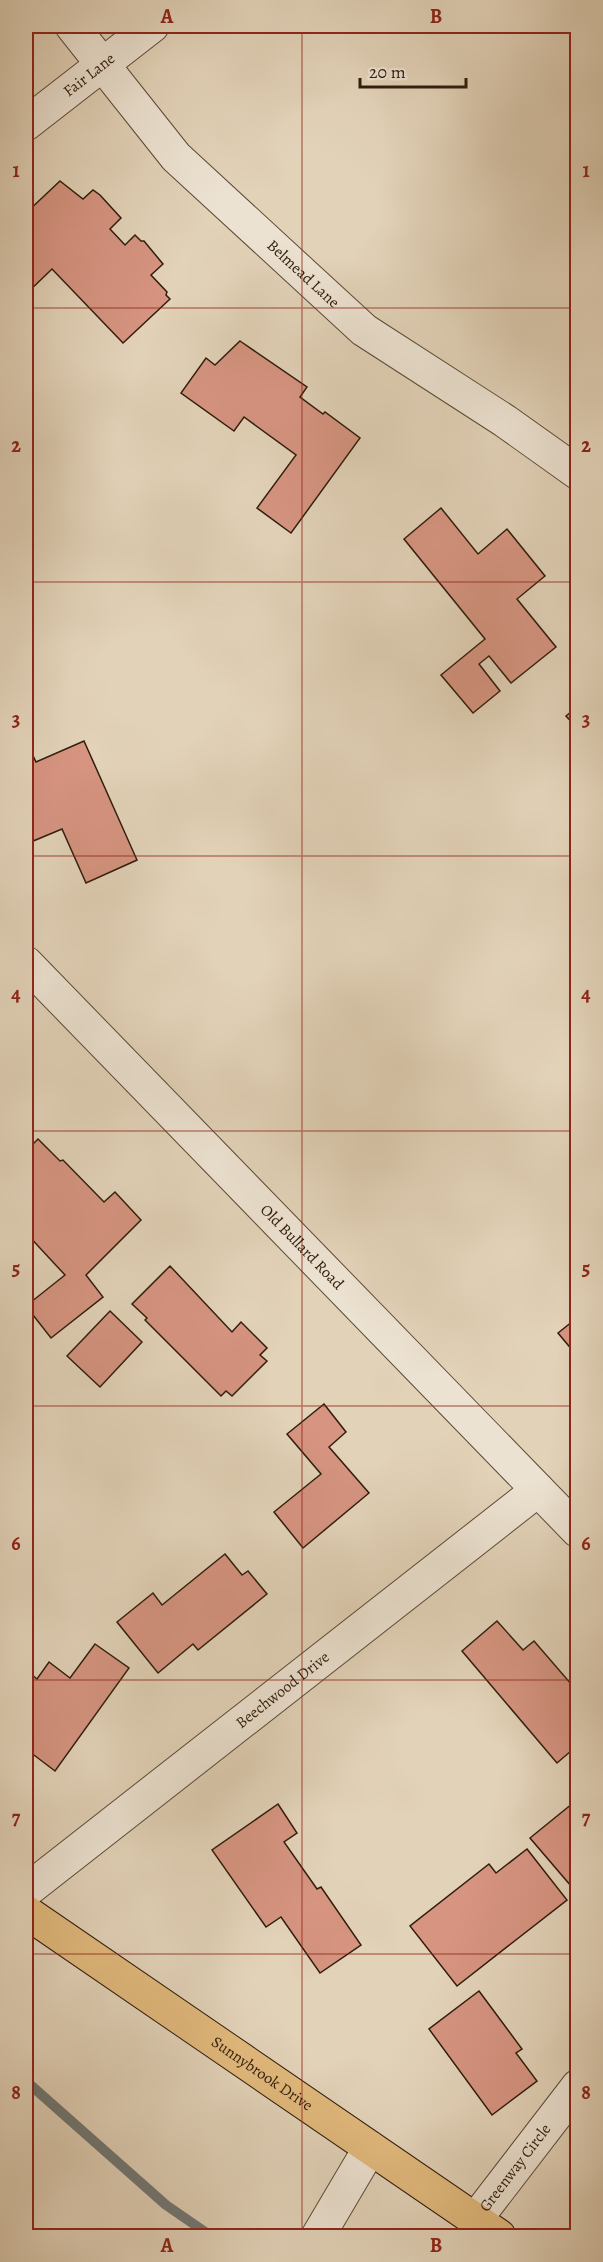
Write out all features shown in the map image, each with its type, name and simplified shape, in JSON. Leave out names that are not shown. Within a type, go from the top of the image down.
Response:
[{"type":"main road","name":"Sunnybrook Drive","points":[[26,1912],[487,2228]]},
{"type":"street","name":"Belmead Lane","points":[[72,26],[176,156],[364,330],[505,421],[578,473]]},
{"type":"street","name":"Fair Lane","points":[[26,124],[101,63],[152,26]]},
{"type":"street","name":"Old Bullard Road","points":[[26,963],[578,1531]]},
{"type":"street","name":"Beechwood Drive","points":[[26,1891],[538,1491]]},
{"type":"street","name":"Greenway Circle","points":[[487,2228],[578,2086]]},
{"type":"street","points":[[318,2236],[370,2148]]},
{"type":"building","points":[[60,181],[83,199],[93,190],[100,195],[121,218],[110,229],[125,245],[135,235],[144,241],[163,264],[151,275],[167,292],[166,295],[170,299],[123,343],[52,269],[26,294],[26,213]]},
{"type":"building","points":[[240,341],[307,387],[300,397],[360,438],[291,533],[257,508],[296,455],[244,417],[234,431],[181,393],[206,358],[215,365]]},
{"type":"building","points":[[441,508],[478,554],[507,529],[545,576],[517,599],[556,647],[511,683],[489,656],[479,664],[500,691],[473,713],[441,675],[485,639],[404,539]]},
{"type":"building","points":[[578,706],[578,729],[566,716]]},
{"type":"building","points":[[84,741],[137,860],[86,883],[62,829],[26,844],[26,746],[28,745],[36,762]]},
{"type":"building","points":[[38,1139],[60,1161],[63,1160],[104,1202],[115,1192],[141,1220],[86,1275],[103,1297],[51,1338],[26,1306],[65,1275],[26,1233],[26,1219],[33,1211],[26,1203],[26,1151]]},
{"type":"building","points":[[170,1266],[232,1332],[241,1322],[267,1348],[260,1355],[267,1361],[232,1396],[226,1391],[221,1396],[132,1304]]},
{"type":"building","points":[[110,1311],[142,1342],[100,1387],[67,1356]]},
{"type":"building","points":[[578,1317],[578,1357],[558,1333]]},
{"type":"building","points":[[324,1404],[346,1432],[329,1447],[369,1493],[303,1548],[274,1512],[321,1474],[287,1434]]},
{"type":"building","points":[[225,1554],[242,1575],[248,1571],[267,1594],[198,1650],[193,1644],[158,1673],[117,1622],[153,1593],[162,1605]]},
{"type":"building","points":[[497,1621],[523,1650],[534,1641],[578,1692],[578,1745],[557,1763],[462,1651]]},
{"type":"building","points":[[95,1644],[129,1668],[55,1771],[26,1749],[26,1670],[37,1679],[49,1662],[70,1678]]},
{"type":"building","points":[[578,1799],[578,1881],[571,1886],[530,1838]]},
{"type":"building","points":[[278,1804],[297,1833],[284,1842],[317,1889],[321,1887],[361,1945],[320,1973],[281,1917],[266,1927],[212,1850]]},
{"type":"building","points":[[527,1849],[567,1900],[457,1986],[410,1926],[489,1864],[496,1873]]},
{"type":"building","points":[[479,1991],[522,2049],[516,2053],[537,2081],[492,2115],[429,2029]]},
{"type":"waterway","points":[[26,2081],[166,2205],[211,2236]]}]
